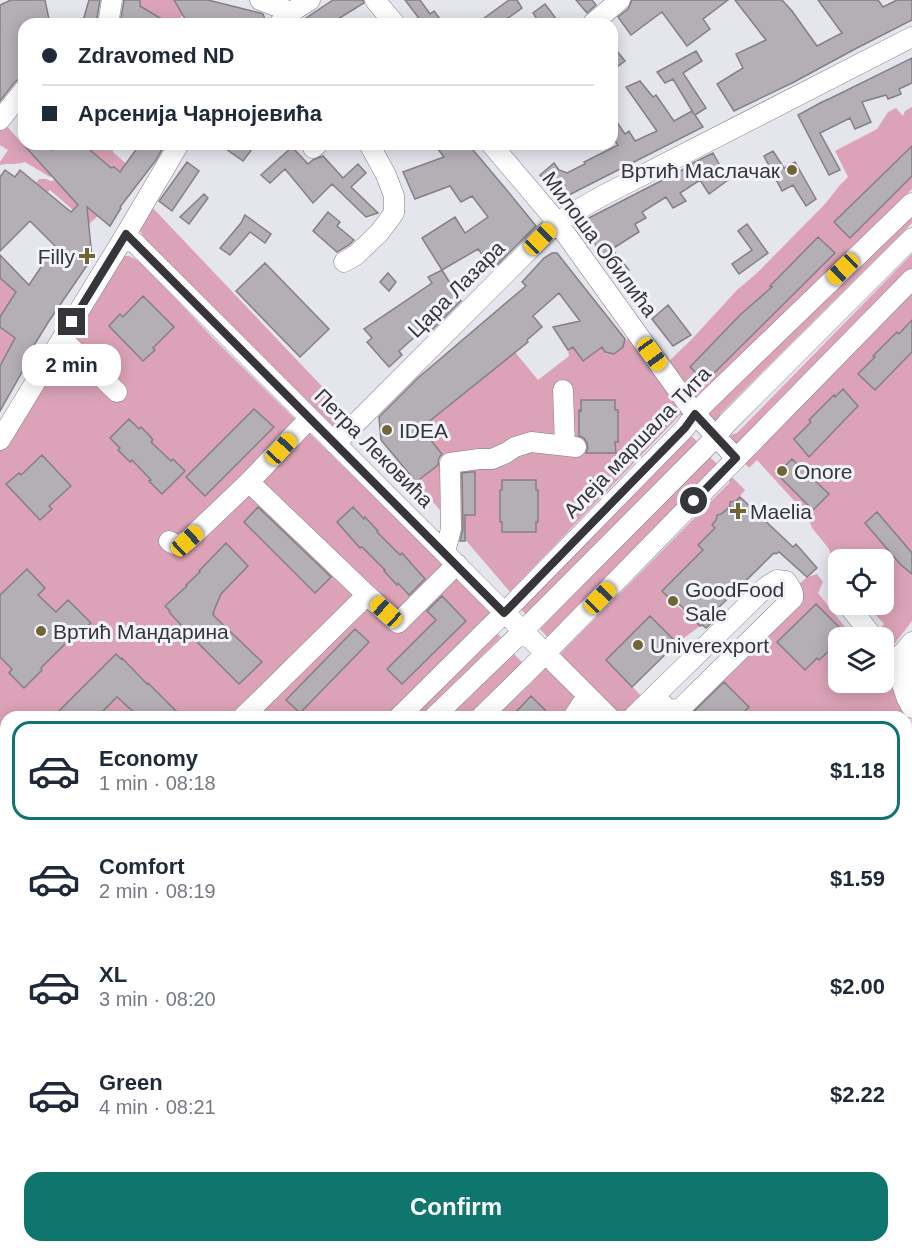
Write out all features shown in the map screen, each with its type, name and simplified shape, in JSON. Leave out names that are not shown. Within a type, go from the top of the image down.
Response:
[{"type":"street","points":[[109,18],[112,0]]},
{"type":"street","points":[[260,0],[285,18],[310,0]]},
{"type":"street","points":[[375,0],[390,18]]},
{"type":"street","points":[[599,18],[620,0]]},
{"type":"street","name":"Цара Лазара","points":[[334,444],[557,222],[610,191],[912,37]]},
{"type":"street","points":[[0,120],[18,98]]},
{"type":"street","points":[[0,440],[175,150]]},
{"type":"street","points":[[344,262],[356,255],[380,233],[394,213],[394,196],[372,150]]},
{"type":"street","name":"Милоша Обилића","points":[[496,150],[557,222],[695,414],[736,458]]},
{"type":"street","name":"Алеја маршала Тита","points":[[405,711],[685,428],[695,414],[912,203]]},
{"type":"street","name":"Петра Лековића","points":[[126,234],[603,711]]},
{"type":"street","points":[[440,711],[522,632],[912,238]]},
{"type":"street","points":[[487,711],[912,279]]},
{"type":"street","points":[[62,339],[117,392]]},
{"type":"street","points":[[249,482],[398,623],[451,558],[450,463],[492,459],[515,447],[531,442],[571,447],[563,390]]},
{"type":"street","points":[[169,541],[175,545],[187,541],[249,482],[309,418]]},
{"type":"street","points":[[639,711],[654,696],[767,586],[777,580],[786,581],[794,594],[789,603],[682,707],[669,710],[654,696]]},
{"type":"street","points":[[249,711],[367,595]]},
{"type":"street","points":[[855,615],[865,627]]},
{"type":"street","points":[[912,642],[902,654],[902,684],[912,710]]},
{"type":"street","points":[[894,661],[902,670]]},
{"type":"street","points":[[577,711],[587,696]]},
{"type":"shaded area","points":[[133,0],[174,0],[185,12],[180,18],[160,18],[149,12],[140,18],[132,18]]},
{"type":"shaded area","points":[[912,107],[912,189],[691,405],[664,366],[825,204],[848,177],[835,151],[877,129],[888,112],[896,108],[903,116],[905,111]]},
{"type":"shaded area","points":[[4,123],[18,139],[18,150],[28,150],[37,160],[50,150],[41,160],[54,174],[50,177],[25,162],[0,165],[8,150],[0,145],[0,128]]},
{"type":"shaded area","points":[[90,150],[112,150],[139,175],[132,182],[114,167],[111,168]]},
{"type":"shaded area","points":[[39,179],[51,181],[60,179],[83,204],[98,216],[89,224],[50,190],[23,214],[14,212]]},
{"type":"shaded area","points":[[151,206],[351,417],[342,426],[329,426],[149,244],[138,228]]},
{"type":"shaded area","points":[[912,206],[912,223],[720,414],[720,422],[713,421],[699,411]]},
{"type":"shaded area","points":[[912,254],[912,275],[736,455],[731,449],[731,435],[737,433]]},
{"type":"shaded area","points":[[120,256],[129,256],[141,262],[212,337],[495,616],[488,625],[482,620],[391,711],[0,711],[0,446]]},
{"type":"shaded area","points":[[0,278],[38,312],[8,305],[0,317]]},
{"type":"shaded area","points":[[912,292],[912,621],[894,644],[894,627],[881,627],[884,624],[876,615],[894,615],[894,549],[829,549],[812,528],[807,515],[757,460],[749,468],[740,458],[751,446],[757,452]]},
{"type":"shaded area","points":[[0,327],[22,343],[0,366]]},
{"type":"shaded area","points":[[635,332],[685,404],[684,415],[680,415],[510,592],[416,482],[445,459],[421,428],[515,352],[538,380],[569,356],[568,350],[573,347],[583,360],[602,347],[606,354],[614,354]]},
{"type":"shaded area","points":[[688,433],[699,443],[527,616],[517,604]]},
{"type":"shaded area","points":[[710,457],[720,467],[552,642],[540,629]]},
{"type":"shaded area","points":[[727,472],[745,490],[736,501],[730,502],[730,507],[717,515],[712,525],[715,528],[677,606],[689,614],[700,626],[677,643],[650,616],[606,660],[656,711],[613,711],[557,657],[730,482],[725,476]]},
{"type":"shaded area","points":[[817,574],[823,582],[818,593],[828,606],[828,615],[836,615],[845,627],[828,627],[828,693],[894,693],[894,672],[898,675],[906,711],[689,711],[807,577]]},
{"type":"shaded area","points":[[492,629],[501,637],[426,711],[410,711]]},
{"type":"shaded area","points":[[513,653],[525,665],[478,711],[455,711]]},
{"type":"shaded area","points":[[534,656],[590,711],[502,711],[534,680],[525,665]]},
{"type":"building","points":[[11,0],[45,0],[49,18],[18,18],[18,80],[0,101],[0,5]]},
{"type":"building","points":[[89,0],[100,0],[97,18],[84,18]]},
{"type":"building","points":[[124,0],[140,0],[140,6],[160,18],[121,18]]},
{"type":"building","points":[[174,0],[208,0],[260,13],[265,18],[184,18]]},
{"type":"building","points":[[333,0],[363,0],[364,3],[340,18],[306,18]]},
{"type":"building","points":[[405,0],[420,0],[430,14],[434,11],[439,18],[419,18]]},
{"type":"building","points":[[509,0],[517,0],[522,8],[508,18],[484,18]]},
{"type":"building","points":[[576,0],[592,0],[596,5],[587,13]]},
{"type":"building","points":[[632,0],[728,0],[703,19],[710,29],[687,46],[662,12],[631,35],[618,17],[628,9]]},
{"type":"building","points":[[735,0],[782,0],[817,46],[842,33],[818,0],[878,0],[883,7],[897,0],[912,0],[912,20],[734,111],[717,84],[743,68],[736,54],[766,40]]},
{"type":"building","points":[[545,4],[556,18],[536,18],[533,13]]},
{"type":"building","points":[[696,51],[702,61],[683,73],[706,108],[695,115],[703,127],[559,200],[540,175],[554,163],[559,170],[567,173],[608,150],[618,150],[618,124],[625,134],[629,131],[635,141],[657,131],[626,87],[640,81],[653,97],[656,95],[674,121],[692,111],[694,114],[673,79],[665,83],[657,72]]},
{"type":"building","points":[[618,52],[625,61],[618,66]]},
{"type":"building","points":[[912,58],[912,83],[899,89],[901,94],[888,99],[886,95],[862,102],[871,122],[855,129],[850,118],[820,133],[840,170],[829,175],[798,115]]},
{"type":"building","points":[[912,146],[912,176],[850,238],[834,222]]},
{"type":"building","points":[[28,150],[90,150],[111,168],[114,167],[120,172],[136,150],[162,150],[120,207],[110,226],[87,207],[92,258],[23,363],[26,365],[0,411],[0,366],[15,338],[0,327],[0,317],[16,292],[0,278],[0,255],[29,285],[55,246],[30,221],[0,251],[0,177],[5,170],[15,177],[20,170],[71,212],[78,205]]},
{"type":"building","points":[[227,150],[251,150],[243,161]]},
{"type":"building","points":[[289,150],[295,150],[308,164],[323,156],[343,178],[358,164],[366,173],[351,187],[378,213],[366,217],[332,184],[313,203],[285,169],[270,183],[261,175]]},
{"type":"building","points":[[439,150],[473,150],[536,226],[493,269],[478,249],[442,270],[422,238],[455,217],[465,233],[488,217],[472,196],[461,202],[450,186],[415,199],[403,172],[444,157]]},
{"type":"building","points":[[773,151],[784,168],[795,162],[816,199],[806,206],[793,185],[782,191],[764,156]]},
{"type":"building","points":[[713,153],[728,180],[709,194],[700,180],[680,193],[686,201],[673,208],[666,197],[642,212],[646,218],[635,224],[639,232],[612,249],[629,270],[619,276],[579,223]]},
{"type":"building","points":[[187,162],[199,171],[172,211],[159,201]]},
{"type":"building","points":[[204,194],[208,198],[189,224],[180,217]]},
{"type":"building","points":[[328,212],[340,222],[337,226],[354,240],[337,252],[313,231]]},
{"type":"building","points":[[245,215],[271,234],[265,243],[250,232],[230,255],[220,248]]},
{"type":"building","points":[[747,224],[768,253],[739,274],[732,264],[752,250],[738,231]]},
{"type":"building","points":[[818,237],[835,253],[705,382],[690,367],[740,315],[772,287],[770,286]]},
{"type":"building","points":[[557,253],[625,339],[623,347],[614,354],[605,352],[602,347],[583,361],[573,347],[568,350],[553,327],[580,321],[559,293],[533,316],[542,327],[527,340],[528,342],[421,428],[442,454],[438,465],[416,482],[381,440],[379,417],[419,377],[526,286],[522,282],[544,258]]},
{"type":"building","points":[[265,263],[329,329],[300,357],[236,291]]},
{"type":"building","points":[[442,270],[461,301],[431,331],[427,326],[399,351],[402,355],[389,367],[367,342],[372,338],[364,329],[432,283],[428,277]]},
{"type":"building","points":[[388,273],[396,282],[389,291],[380,282]]},
{"type":"building","points":[[143,296],[174,327],[143,361],[109,326],[120,314],[123,317]]},
{"type":"building","points":[[668,305],[691,335],[673,346],[652,319]]},
{"type":"building","points":[[912,320],[912,352],[875,390],[858,374],[897,332],[899,334]]},
{"type":"building","points":[[843,389],[858,406],[809,457],[794,439],[811,422],[809,420]]},
{"type":"building","points":[[581,400],[615,400],[615,410],[618,410],[616,453],[586,453],[587,443],[579,436]]},
{"type":"building","points":[[254,409],[274,427],[205,496],[186,477]]},
{"type":"building","points":[[129,419],[139,429],[141,427],[153,440],[151,442],[185,471],[162,494],[132,460],[130,462],[118,450],[120,448],[110,438]]},
{"type":"building","points":[[42,455],[71,486],[49,506],[52,509],[40,520],[6,484],[19,473],[21,475]]},
{"type":"building","points":[[792,459],[829,494],[813,510],[777,474]]},
{"type":"building","points":[[475,472],[475,515],[465,515],[465,541],[460,541],[463,529],[462,473]]},
{"type":"building","points":[[502,480],[536,480],[538,522],[536,522],[536,532],[502,532],[500,490],[502,490]]},
{"type":"building","points":[[740,497],[793,547],[796,544],[817,568],[807,577],[779,552],[774,553],[717,609],[721,614],[706,628],[700,626],[679,604],[677,606],[662,591],[703,550],[698,545],[715,528],[712,525],[717,515],[730,507],[730,502]]},
{"type":"building","points":[[258,507],[331,577],[315,593],[244,522]]},
{"type":"building","points":[[353,507],[400,555],[402,553],[425,579],[409,595],[362,547],[360,548],[337,522]]},
{"type":"building","points":[[877,512],[912,553],[912,574],[894,557],[894,549],[887,549],[865,523]]},
{"type":"building","points":[[226,543],[248,566],[221,594],[213,615],[262,662],[239,684],[165,606],[187,586]]},
{"type":"building","name":"Вртић Мандарина","points":[[27,569],[45,588],[38,595],[56,612],[68,600],[91,623],[71,641],[70,639],[24,688],[9,673],[12,669],[0,657],[0,595]]},
{"type":"building","points":[[442,596],[466,621],[402,684],[387,669],[436,620],[427,611]]},
{"type":"building","points":[[816,604],[839,627],[828,627],[828,652],[819,660],[817,658],[805,670],[777,642]]},
{"type":"building","points":[[650,616],[677,643],[632,687],[606,660]]},
{"type":"building","points":[[355,629],[369,642],[302,711],[298,711],[286,700]]},
{"type":"building","points":[[116,654],[176,711],[132,711],[117,697],[103,711],[59,711]]},
{"type":"building","points":[[724,682],[749,707],[745,711],[694,711]]},
{"type":"building","points":[[531,696],[546,711],[517,711]]},
{"type":"place","name":"Вртић Маслачак","points":[[792,170]]},
{"type":"place","name":"Filly","points":[[87,256]]},
{"type":"place","name":"IDEA","points":[[387,430]]},
{"type":"place","name":"Onore","points":[[782,471]]},
{"type":"place","name":"Maelia","points":[[738,511]]},
{"type":"place","name":"GoodFood Sale","points":[[673,601]]},
{"type":"place","name":"Вртић Мандарина","points":[[41,631]]},
{"type":"place","name":"Univerexport","points":[[638,645]]},
{"type":"route","points":[[72,322],[126,234],[504,613],[685,428],[695,414],[736,458],[694,501]]}]
